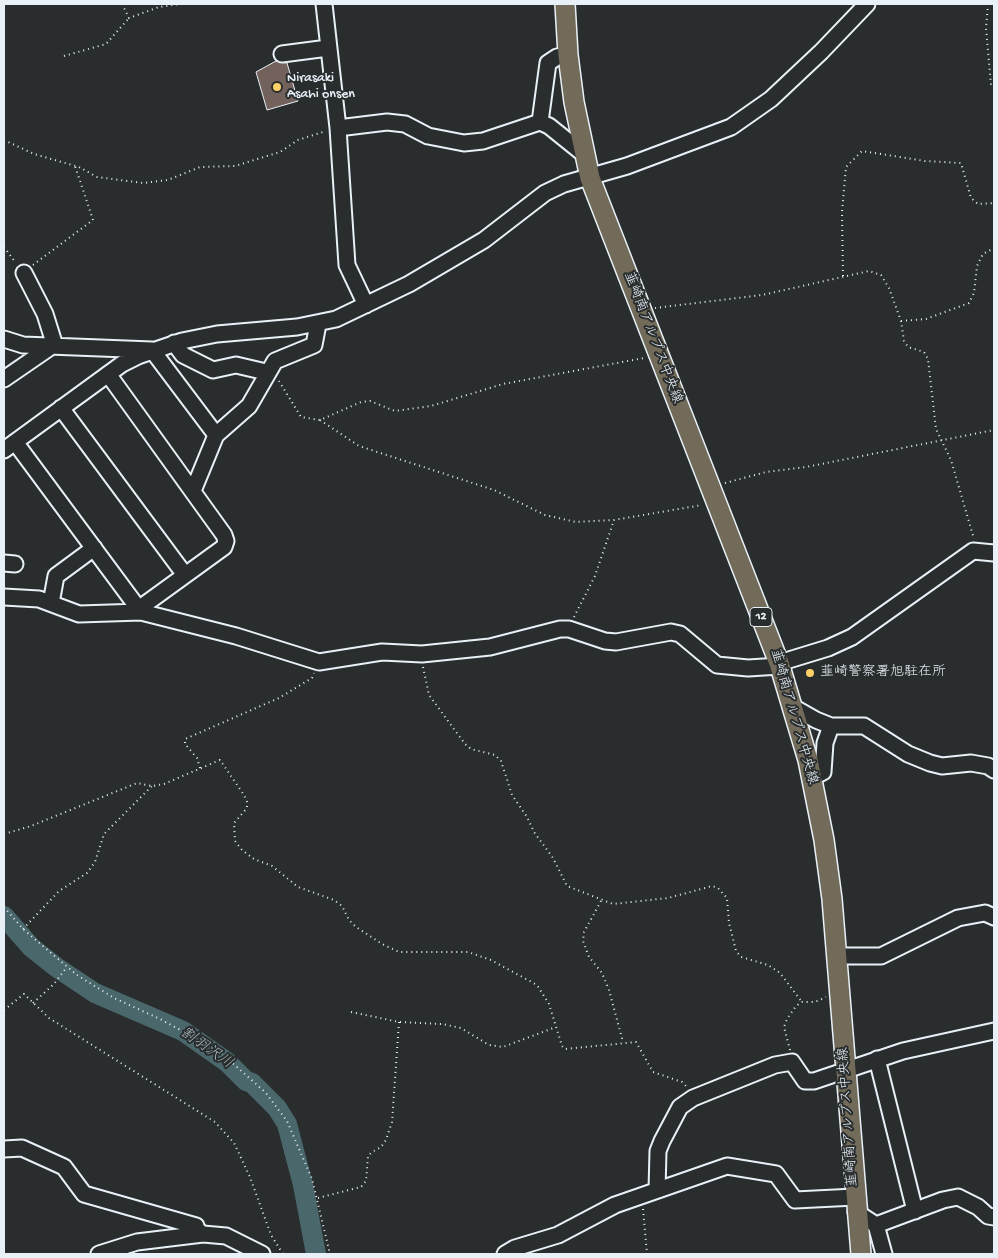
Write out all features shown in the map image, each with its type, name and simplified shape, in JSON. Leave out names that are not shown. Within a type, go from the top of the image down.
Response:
[{"type":"main road","name":"韮崎南アルプス中央線","points":[[565,4],[568,55],[574,102],[590,178],[780,664],[812,778],[831,891],[860,1254]]},
{"type":"street","points":[[324,4],[338,128],[347,264],[366,305]]},
{"type":"street","points":[[141,612],[94,548],[9,446],[122,364],[152,350],[174,343],[217,334],[318,324],[336,319],[410,284],[484,240],[545,193],[564,184],[590,178],[731,127],[771,99],[821,52],[867,4]]},
{"type":"street","points":[[282,54],[328,48]]},
{"type":"street","points":[[540,122],[548,63],[556,57],[568,55]]},
{"type":"street","points":[[338,128],[387,122],[404,124],[428,136],[464,143],[483,141],[540,122],[549,126],[585,155]]},
{"type":"street","points":[[24,273],[45,314],[53,346]]},
{"type":"street","points":[[193,491],[216,435],[248,406],[266,372],[275,361],[314,345],[318,324]]},
{"type":"street","points":[[4,339],[23,345],[152,350]]},
{"type":"street","points":[[174,343],[183,355],[213,370],[236,365],[266,372]]},
{"type":"street","points":[[4,380],[53,346]]},
{"type":"street","points":[[152,350],[216,435]]},
{"type":"street","points":[[108,374],[224,534],[226,541],[224,548],[144,605],[141,612]]},
{"type":"street","points":[[61,408],[185,575]]},
{"type":"street","points":[[51,603],[56,576],[94,548]]},
{"type":"street","points":[[4,597],[39,599],[79,614],[141,612],[236,636],[319,662],[382,652],[422,654],[490,647],[560,629],[569,629],[605,641],[616,642],[671,632],[680,634],[717,665],[738,668],[780,664],[828,648],[852,637],[973,551],[994,553]]},
{"type":"street","points":[[793,707],[831,726],[864,726],[908,754],[930,763],[942,766],[971,763],[988,766],[994,770]]},
{"type":"street","points":[[812,778],[823,772],[825,743],[831,726]]},
{"type":"street","points":[[837,956],[880,956],[958,918],[985,913],[994,917]]},
{"type":"street","points":[[649,1192],[662,1141],[680,1107],[696,1096],[754,1072],[792,1062],[805,1081],[814,1081],[903,1051],[994,1031]]},
{"type":"street","points":[[877,1059],[915,1211]]},
{"type":"street","points":[[4,1149],[22,1148],[64,1167],[84,1194],[196,1226],[197,1230],[202,1234]]},
{"type":"street","points":[[505,1254],[515,1248],[558,1235],[614,1205],[727,1166],[776,1174],[795,1200],[856,1204],[876,1225],[884,1254]]},
{"type":"street","points":[[876,1225],[958,1197],[978,1207],[988,1216],[994,1217]]},
{"type":"street","points":[[99,1254],[137,1242],[202,1234],[226,1236],[262,1254]]},
{"type":"path","points":[[122,4],[129,18]]},
{"type":"path","points":[[64,56],[106,44],[129,18],[159,6],[180,4]]},
{"type":"path","points":[[988,4],[986,28],[992,85],[994,85]]},
{"type":"path","points":[[4,140],[34,154],[75,166],[98,177],[143,183],[168,180],[200,167],[235,166],[280,152],[298,140],[338,128]]},
{"type":"path","points":[[843,276],[842,212],[846,167],[862,151],[925,162],[961,163],[971,198],[978,204],[990,205],[994,203]]},
{"type":"path","points":[[4,247],[24,273],[93,220],[75,166]]},
{"type":"path","points":[[901,321],[926,319],[969,303],[974,293],[977,266],[983,254],[994,248]]},
{"type":"path","points":[[641,310],[762,295],[869,271],[881,275],[889,288],[901,321],[904,341],[908,347],[924,352],[928,359],[936,429],[951,460],[977,551]]},
{"type":"path","points":[[320,420],[361,402],[370,401],[395,411],[430,406],[503,384],[627,363],[658,354]]},
{"type":"path","points":[[266,372],[276,377],[301,417],[320,420],[359,446],[393,459],[494,490],[545,514],[576,522],[614,520],[714,495],[766,472],[806,467],[994,430]]},
{"type":"path","points":[[569,629],[595,576],[614,520]]},
{"type":"path","points":[[422,654],[429,694],[465,744],[471,749],[495,755],[501,762],[512,795],[528,817],[540,842],[553,858],[562,880],[567,886],[601,901],[613,904],[668,898],[712,886],[718,888],[727,898],[729,922],[736,951],[741,957],[768,966],[780,973],[802,1002]]},
{"type":"path","points":[[200,768],[197,758],[185,744],[185,739],[279,698],[312,678],[319,662]]},
{"type":"path","points":[[4,834],[31,826],[137,783],[152,786],[164,784],[220,760],[244,795],[247,808],[234,823],[233,832],[235,840],[248,854],[272,866],[298,887],[334,900],[342,906],[349,920],[356,927],[382,944],[399,952],[468,952],[512,971],[537,986],[549,1004],[562,1046],[565,1049],[636,1042],[652,1072],[682,1082],[696,1096]]},
{"type":"path","points":[[22,929],[59,891],[87,873],[95,862],[104,834],[152,786]]},
{"type":"path","points":[[601,901],[584,932],[583,941],[589,957],[602,973],[609,990],[623,1042]]},
{"type":"path","points":[[4,907],[22,929],[67,967],[114,998],[160,1019],[219,1051],[265,1092],[287,1121],[312,1179],[330,1254]]},
{"type":"path","points":[[33,1003],[54,984],[67,967]]},
{"type":"path","points":[[792,1062],[784,1027],[796,1006],[802,1002],[815,1002],[840,990]]},
{"type":"path","points":[[4,1010],[24,994],[49,1018],[215,1122],[234,1143],[250,1177],[271,1235],[283,1254]]},
{"type":"path","points":[[351,1012],[399,1022],[442,1024],[461,1028],[489,1045],[503,1047],[556,1027]]},
{"type":"path","points":[[317,1198],[361,1187],[366,1181],[368,1156],[381,1147],[386,1140],[392,1122],[399,1022]]},
{"type":"path","points":[[647,1254],[649,1192]]},
{"type":"building","name":"Nirasaki Asahi onsen","points":[[276,61],[287,63],[298,101],[267,110],[256,72]]},
{"type":"waterway","name":"割羽沢川","points":[[4,916],[31,947],[56,967],[95,993],[183,1031],[227,1062],[277,1108],[287,1124],[303,1185],[316,1254]]},
{"type":"place","name":"Nirasaki Asahi onsen","points":[[277,87]]},
{"type":"place","name":"韮崎警察署旭駐在所","points":[[810,673]]}]
